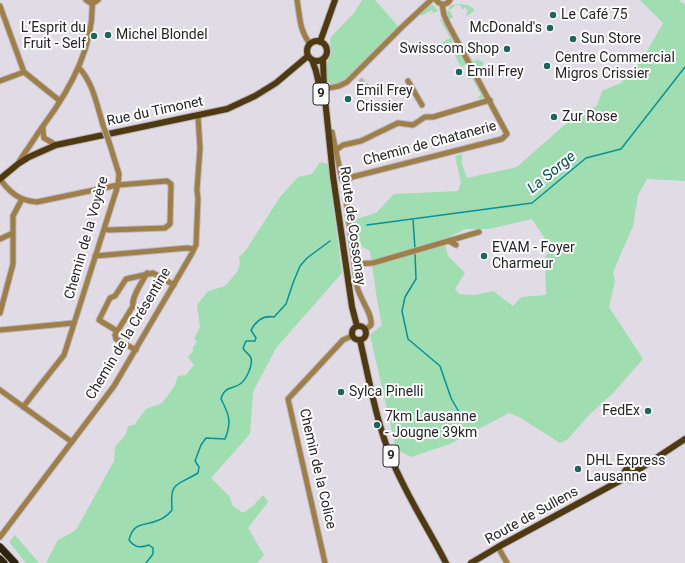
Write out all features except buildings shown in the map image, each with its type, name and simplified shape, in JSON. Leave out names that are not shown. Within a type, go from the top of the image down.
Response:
[{"type":"highway","points":[[0,547],[15,563]]},
{"type":"highway","points":[[0,559],[4,563]]},
{"type":"main road","points":[[310,44],[315,41],[320,42],[335,0]]},
{"type":"main road","name":"9","points":[[320,42],[324,44],[327,50],[323,59]]},
{"type":"main road","name":"9","points":[[310,44],[307,49],[310,58]]},
{"type":"main road","points":[[310,58],[318,61],[323,59]]},
{"type":"main road","name":"Route de Cossonay","points":[[310,58],[316,71],[330,130]]},
{"type":"main road","name":"Rue du Timonet","points":[[0,179],[29,157],[56,145],[227,109],[276,84],[310,58]]},
{"type":"main road","name":"Route de Cossonay","points":[[323,59],[324,88],[345,267],[357,326]]},
{"type":"main road","points":[[357,326],[362,327],[365,330],[365,336],[360,340],[354,339],[352,336],[352,331],[357,326]]},
{"type":"main road","name":"9","points":[[360,340],[380,421],[392,458],[404,485],[446,563]]},
{"type":"main road","name":"Route de Sullens","points":[[471,563],[625,478],[624,472],[626,469],[632,469],[635,472],[685,439]]},
{"type":"street","points":[[86,0],[92,2],[98,0]]},
{"type":"street","points":[[297,0],[300,26],[304,36],[310,44]]},
{"type":"street","points":[[324,88],[339,86],[347,82],[431,0]]},
{"type":"street","points":[[436,0],[442,4],[447,3],[450,0]]},
{"type":"street","points":[[18,164],[60,101],[79,68],[90,25],[92,2]]},
{"type":"street","name":"Chemin de Chatanerie","points":[[346,182],[352,177],[502,139],[508,134],[448,24],[444,15],[442,4]]},
{"type":"street","points":[[0,6],[24,72],[60,101]]},
{"type":"street","name":"Chemin de la Voyère","points":[[23,407],[64,355],[118,185],[118,174],[90,83],[84,72],[79,68]]},
{"type":"street","points":[[0,81],[24,72]]},
{"type":"street","points":[[356,74],[360,79]]},
{"type":"street","points":[[408,81],[422,105]]},
{"type":"street","points":[[336,150],[343,145],[360,141],[398,123],[413,125],[425,117],[438,116],[490,100]]},
{"type":"street","name":"Chemin de la Crésentine","points":[[0,537],[113,388],[194,249],[196,240],[200,148],[198,116]]},
{"type":"street","points":[[44,126],[44,138],[56,145]]},
{"type":"street","points":[[330,130],[342,180],[346,182],[345,191],[358,293],[371,319],[371,325],[365,330]]},
{"type":"street","points":[[0,179],[10,190],[22,199],[32,201],[46,200],[118,185],[169,182],[171,184],[170,224],[166,228],[104,229]]},
{"type":"street","points":[[0,313],[13,264],[12,216],[22,199]]},
{"type":"street","points":[[354,264],[373,263],[479,232]]},
{"type":"street","points":[[0,239],[13,233]]},
{"type":"street","points":[[449,241],[456,245]]},
{"type":"street","points":[[95,256],[187,248],[194,249]]},
{"type":"street","points":[[117,331],[99,320],[110,298],[115,296],[126,279],[147,273],[153,273],[174,285]]},
{"type":"street","points":[[136,350],[116,339],[115,335],[133,306],[132,302],[147,273]]},
{"type":"street","points":[[0,330],[74,323]]},
{"type":"street","name":"Chemin de la Colice","points":[[325,563],[288,399],[343,340],[352,336]]},
{"type":"street","points":[[0,390],[72,442]]},
{"type":"street","points":[[498,547],[507,563]]},
{"type":"green space","points":[[362,0],[375,0],[399,29],[346,80],[332,85],[327,81],[326,65],[331,54],[330,38],[354,13]]},
{"type":"green space","points":[[640,0],[679,0],[685,5],[685,181],[647,179],[638,195],[633,226],[613,272],[615,281],[609,307],[643,359],[613,393],[587,417],[568,439],[560,443],[519,417],[509,413],[450,444],[411,457],[396,449],[370,335],[382,325],[370,251],[357,244],[353,220],[376,213],[394,194],[458,191],[461,183],[455,156],[462,154],[462,164],[467,178],[517,167],[579,112],[597,106],[602,91],[621,83],[642,60],[663,23]],"holes":[[[532,219],[551,248],[545,257],[546,295],[521,297],[513,306],[493,291],[475,295],[459,294],[455,289],[465,273],[448,256],[444,240],[465,229],[489,229]]]},
{"type":"green space","points":[[432,4],[438,11],[433,13],[432,10],[421,16],[420,14]]},
{"type":"green space","points":[[459,4],[468,5],[474,9],[474,11],[467,16],[468,11],[465,7],[463,10],[460,5],[456,5],[450,10],[448,9],[451,5]]},
{"type":"green space","points":[[448,10],[453,17],[449,20],[447,12]]},
{"type":"green space","points":[[441,18],[453,42],[429,55],[427,51],[450,38],[440,20]]},
{"type":"green space","points":[[449,21],[473,61],[471,61]]},
{"type":"green space","points":[[453,43],[466,64],[461,67],[451,48],[441,53],[440,50]]},
{"type":"green space","points":[[478,59],[481,62],[483,60],[483,65],[480,68],[475,67],[472,62]]},
{"type":"green space","points":[[470,71],[484,98],[480,99],[478,97],[481,95],[472,78],[469,80],[466,74]]},
{"type":"green space","points":[[320,162],[328,164],[342,273],[276,348],[253,392],[250,434],[211,478],[229,496],[233,506],[243,513],[254,505],[263,495],[268,502],[248,528],[264,555],[257,563],[46,563],[58,540],[76,530],[114,461],[115,447],[126,434],[128,426],[134,425],[146,409],[162,403],[174,387],[178,376],[186,375],[194,365],[188,357],[193,351],[193,347],[197,342],[194,339],[200,327],[197,305],[208,291],[225,286],[237,272],[240,264],[239,257],[246,250],[280,197],[298,177],[312,174]]},
{"type":"green space","points":[[15,535],[39,563],[26,563],[9,542]]},
{"type":"waterway","name":"La Sorge","points":[[367,225],[532,203],[586,158],[621,149],[685,67]]},
{"type":"waterway","points":[[413,219],[415,249]]},
{"type":"waterway","name":"La Sorge","points":[[146,563],[153,554],[153,548],[149,545],[143,547],[133,545],[129,540],[131,534],[136,527],[161,519],[172,510],[173,489],[179,483],[198,473],[199,467],[195,461],[201,445],[206,438],[225,439],[229,418],[221,399],[225,391],[237,386],[245,379],[251,365],[251,358],[243,348],[246,341],[255,341],[256,338],[251,330],[260,319],[274,317],[286,304],[300,266],[307,258],[330,241]]},
{"type":"waterway","points":[[415,253],[416,279],[405,297],[402,311],[408,339],[440,366],[451,398],[464,421]]},
{"type":"tunnel","points":[[360,79],[371,91]]},
{"type":"place","name":"Le Café 75","points":[[553,15]]},
{"type":"place","name":"McDonald's","points":[[550,28]]},
{"type":"place","name":"Michel Blondel","points":[[108,35]]},
{"type":"place","name":"L’Esprit du Fruit - Self","points":[[94,36]]},
{"type":"place","name":"Sun Store","points":[[573,39]]},
{"type":"place","name":"Swisscom Shop","points":[[507,49]]},
{"type":"place","name":"Centre Commercial Migros Crissier","points":[[547,66]]},
{"type":"place","name":"Emil Frey","points":[[459,72]]},
{"type":"place","name":"Emil Frey Crissier","points":[[348,99]]},
{"type":"place","name":"Zur Rose","points":[[554,117]]},
{"type":"place","name":"EVAM - Foyer Charmeur","points":[[484,256]]},
{"type":"place","name":"Sylca Pinelli","points":[[341,392]]},
{"type":"place","name":"FedEx","points":[[648,411]]},
{"type":"place","name":"7km Lausanne - Jougne 39km","points":[[377,425]]},
{"type":"place","name":"DHL Express Lausanne","points":[[578,469]]}]
